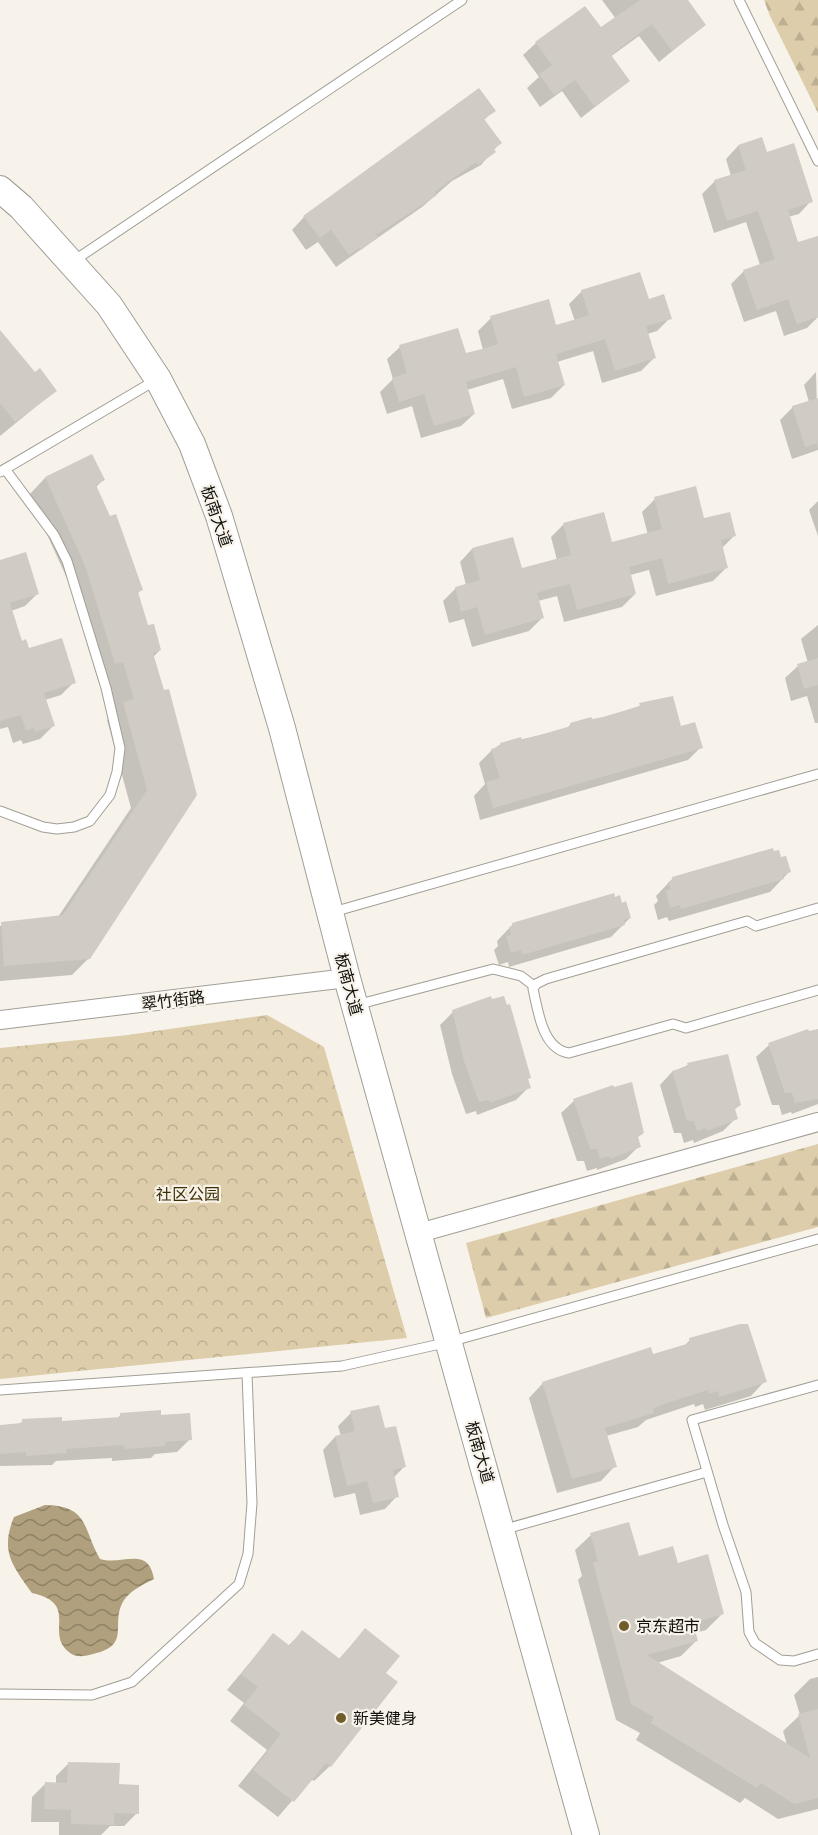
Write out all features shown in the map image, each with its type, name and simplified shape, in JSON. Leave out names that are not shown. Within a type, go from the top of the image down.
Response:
[{"type":"main road","name":"板南大道","points":[[0,189],[21,207],[109,304],[158,379],[192,444],[219,516],[282,728],[354,1005],[586,1835]]},
{"type":"street","name":"翠竹街路","points":[[0,1020],[347,978]]},
{"type":"street","points":[[419,1233],[818,1122]]},
{"type":"lane","points":[[72,262],[462,0]]},
{"type":"lane","points":[[739,0],[818,161]]},
{"type":"lane","points":[[0,811],[57,830],[90,821],[110,795],[117,772],[120,748],[106,688],[67,561],[54,536],[3,471],[158,379]]},
{"type":"lane","points":[[330,912],[818,774]]},
{"type":"lane","points":[[534,986],[546,979],[747,921],[756,926],[818,908]]},
{"type":"lane","points":[[354,1005],[493,969],[521,976],[534,986],[549,1041],[556,1049],[569,1053],[673,1024],[686,1029],[818,990]]},
{"type":"lane","points":[[0,1390],[342,1366],[449,1342],[818,1239]]},
{"type":"lane","points":[[0,1694],[92,1695],[132,1682],[239,1584],[248,1554],[252,1503],[247,1374]]},
{"type":"lane","points":[[818,1385],[692,1420],[746,1592],[749,1632],[755,1643],[766,1653],[780,1660],[800,1660],[818,1654]]},
{"type":"lane","points":[[502,1530],[707,1472]]},
{"type":"green space","points":[[764,0],[818,0],[818,113],[770,16]]},
{"type":"green space","name":"社区公园","points":[[267,1015],[324,1047],[407,1338],[0,1379],[0,1048],[128,1035]]},
{"type":"green space","points":[[818,1144],[818,1227],[486,1318],[466,1243]]},
{"type":"water","points":[[45,1505],[70,1509],[77,1514],[100,1559],[140,1560],[151,1569],[154,1579],[134,1590],[124,1600],[118,1617],[116,1639],[113,1645],[105,1650],[84,1656],[70,1653],[60,1637],[55,1604],[47,1598],[32,1593],[10,1557],[8,1539],[14,1517]]},
{"type":"building","points":[[640,0],[688,0],[706,25],[672,51],[652,24],[611,55],[630,81],[595,107],[575,80],[554,95],[539,74],[552,65],[535,42],[585,6],[601,27]]},
{"type":"building","points":[[479,88],[496,111],[484,119],[502,143],[494,149],[496,152],[478,165],[476,162],[466,169],[435,192],[437,195],[376,235],[378,237],[361,250],[359,248],[349,255],[331,230],[320,238],[303,216]]},
{"type":"building","points":[[762,137],[767,152],[794,143],[813,202],[788,210],[798,242],[818,236],[818,317],[797,324],[788,299],[757,310],[743,270],[775,259],[758,211],[727,221],[714,180],[746,170],[738,145]]},
{"type":"building","points":[[640,272],[649,299],[664,294],[672,319],[646,326],[656,358],[615,371],[605,339],[556,354],[565,385],[524,397],[516,367],[466,382],[475,414],[434,426],[424,394],[399,402],[392,378],[407,373],[399,345],[458,328],[466,353],[482,349],[498,344],[490,316],[549,299],[556,325],[589,315],[581,290]]},
{"type":"building","points":[[0,330],[35,372],[40,368],[57,391],[15,422],[0,403]]},
{"type":"building","points":[[818,398],[818,443],[805,447],[792,406]]},
{"type":"building","points":[[92,454],[105,480],[96,485],[110,516],[116,514],[143,590],[138,592],[148,625],[154,624],[161,650],[153,653],[164,690],[169,689],[197,795],[90,959],[4,966],[1,922],[63,915],[147,790],[123,702],[134,699],[123,662],[115,664],[86,568],[45,477]]},
{"type":"building","points":[[696,486],[704,518],[730,512],[736,536],[721,540],[728,568],[668,584],[662,558],[629,567],[636,594],[577,610],[570,584],[553,588],[537,593],[544,618],[485,635],[477,607],[461,612],[455,587],[480,580],[472,548],[513,537],[522,568],[571,555],[563,523],[604,512],[612,542],[662,529],[654,497]]},
{"type":"building","points":[[26,552],[39,594],[10,603],[22,641],[26,639],[29,648],[62,638],[76,683],[44,693],[55,726],[35,732],[34,728],[26,731],[21,715],[0,721],[0,560]]},
{"type":"building","points":[[818,658],[818,685],[804,689],[797,664]]},
{"type":"building","points":[[673,696],[681,726],[695,722],[703,748],[493,808],[486,782],[500,778],[491,749],[501,746],[500,743],[521,737],[522,740],[571,726],[570,723],[591,717],[592,719],[603,717],[640,706],[639,703]]},
{"type":"building","points":[[773,848],[774,851],[779,850],[781,857],[786,856],[791,872],[783,875],[784,879],[681,909],[680,905],[670,908],[666,891],[671,889],[668,882],[673,880],[672,877]]},
{"type":"building","points":[[614,893],[615,897],[620,895],[622,903],[626,901],[631,918],[624,920],[625,925],[522,955],[521,950],[511,953],[506,936],[511,935],[509,927],[513,926],[512,923]]},
{"type":"building","points":[[491,996],[492,999],[504,996],[507,1005],[510,1004],[531,1078],[528,1079],[531,1088],[490,1103],[489,1100],[479,1102],[464,1061],[452,1010]]},
{"type":"building","points":[[808,1029],[809,1031],[818,1029],[818,1099],[795,1103],[792,1093],[785,1093],[768,1043]]},
{"type":"building","points":[[728,1054],[741,1105],[735,1109],[738,1119],[707,1131],[706,1128],[697,1131],[694,1121],[687,1121],[672,1071],[688,1066],[687,1063]]},
{"type":"building","points":[[632,1082],[644,1133],[638,1137],[641,1147],[610,1159],[609,1156],[600,1159],[597,1149],[590,1149],[573,1099],[613,1085],[614,1087]]},
{"type":"building","points":[[740,1324],[748,1324],[767,1382],[719,1397],[718,1391],[709,1394],[708,1390],[661,1405],[653,1409],[654,1413],[605,1428],[617,1467],[572,1479],[542,1382],[651,1347],[653,1354],[690,1343],[689,1338]]},
{"type":"building","points":[[379,1405],[385,1428],[396,1426],[406,1467],[393,1470],[399,1497],[373,1503],[367,1481],[347,1486],[335,1436],[355,1431],[350,1411]]},
{"type":"building","points":[[161,1410],[161,1415],[190,1413],[192,1440],[165,1442],[165,1446],[125,1449],[124,1445],[66,1449],[67,1453],[26,1456],[26,1452],[0,1454],[0,1425],[22,1423],[22,1419],[62,1417],[62,1421],[121,1417],[120,1413]]},
{"type":"building","points":[[629,1522],[639,1556],[673,1546],[678,1563],[708,1554],[724,1614],[693,1623],[698,1641],[647,1655],[810,1758],[798,1714],[818,1709],[818,1798],[794,1804],[761,1783],[757,1788],[651,1723],[654,1717],[631,1704],[593,1563],[598,1561],[590,1533]]},
{"type":"building","points":[[365,1628],[400,1656],[386,1673],[398,1682],[331,1767],[326,1763],[294,1802],[253,1770],[281,1734],[244,1705],[258,1687],[241,1674],[273,1633],[290,1646],[302,1630],[340,1659]]},
{"type":"building","points":[[68,1762],[120,1763],[119,1784],[139,1785],[139,1814],[114,1813],[114,1825],[71,1824],[71,1810],[44,1809],[45,1782],[67,1783]]},
{"type":"place","name":"京东超市","points":[[624,1626]]},
{"type":"place","name":"新美健身","points":[[341,1718]]}]
